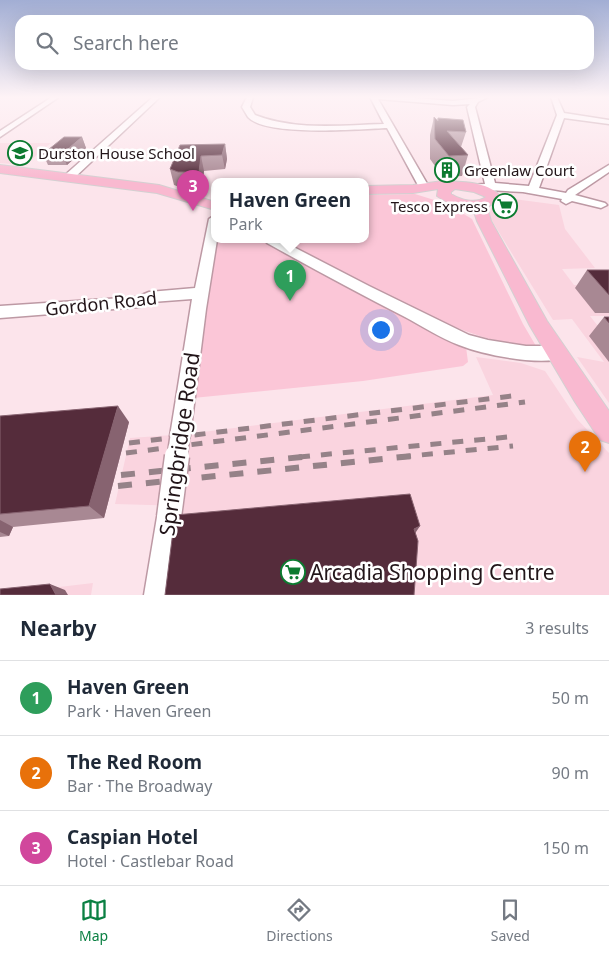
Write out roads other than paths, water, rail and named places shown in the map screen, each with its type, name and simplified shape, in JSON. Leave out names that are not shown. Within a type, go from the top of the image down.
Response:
[{"type":"main road","points":[[0,169],[159,189],[211,205]]},
{"type":"main road","points":[[369,190],[418,188],[448,192],[460,202],[485,194],[484,221],[500,253],[540,326],[583,395],[609,431]]},
{"type":"street","points":[[0,135],[15,125]]},
{"type":"street","points":[[69,177],[126,125]]},
{"type":"street","points":[[274,125],[304,127],[390,126],[418,188]]},
{"type":"street","points":[[478,125],[486,169],[485,194]]},
{"type":"street","points":[[533,189],[557,125]]},
{"type":"street","points":[[567,199],[572,192],[609,168]]},
{"type":"street","points":[[485,194],[533,189],[567,199]]},
{"type":"street","points":[[485,194],[514,194],[605,205]]},
{"type":"street","name":"Springbridge Road","points":[[158,595],[201,293],[211,240]]},
{"type":"street","points":[[277,243],[364,290],[464,340],[488,347],[526,353],[558,353]]},
{"type":"street","name":"Gordon Road","points":[[0,312],[140,302],[149,297],[201,293]]},
{"type":"railway","points":[[129,443],[520,395]]},
{"type":"railway","points":[[126,453],[525,402]]},
{"type":"railway","points":[[299,457],[508,437]]},
{"type":"railway","points":[[400,457],[513,446]]},
{"type":"railway","points":[[121,475],[312,456]]},
{"type":"railway","points":[[118,486],[412,456]]},
{"type":"place","name":"Durston House School","points":[[20,153]]},
{"type":"place","name":"Greenlaw Court","points":[[447,170]]},
{"type":"place","name":"Tesco Express","points":[[505,206]]},
{"type":"place","name":"Caspian Hotel","points":[[193,211]]},
{"type":"place","name":"Haven Green","points":[[290,301]]},
{"type":"place","name":"The Red Room","points":[[585,472]]},
{"type":"place","name":"Arcadia Shopping Centre","points":[[293,572]]}]
